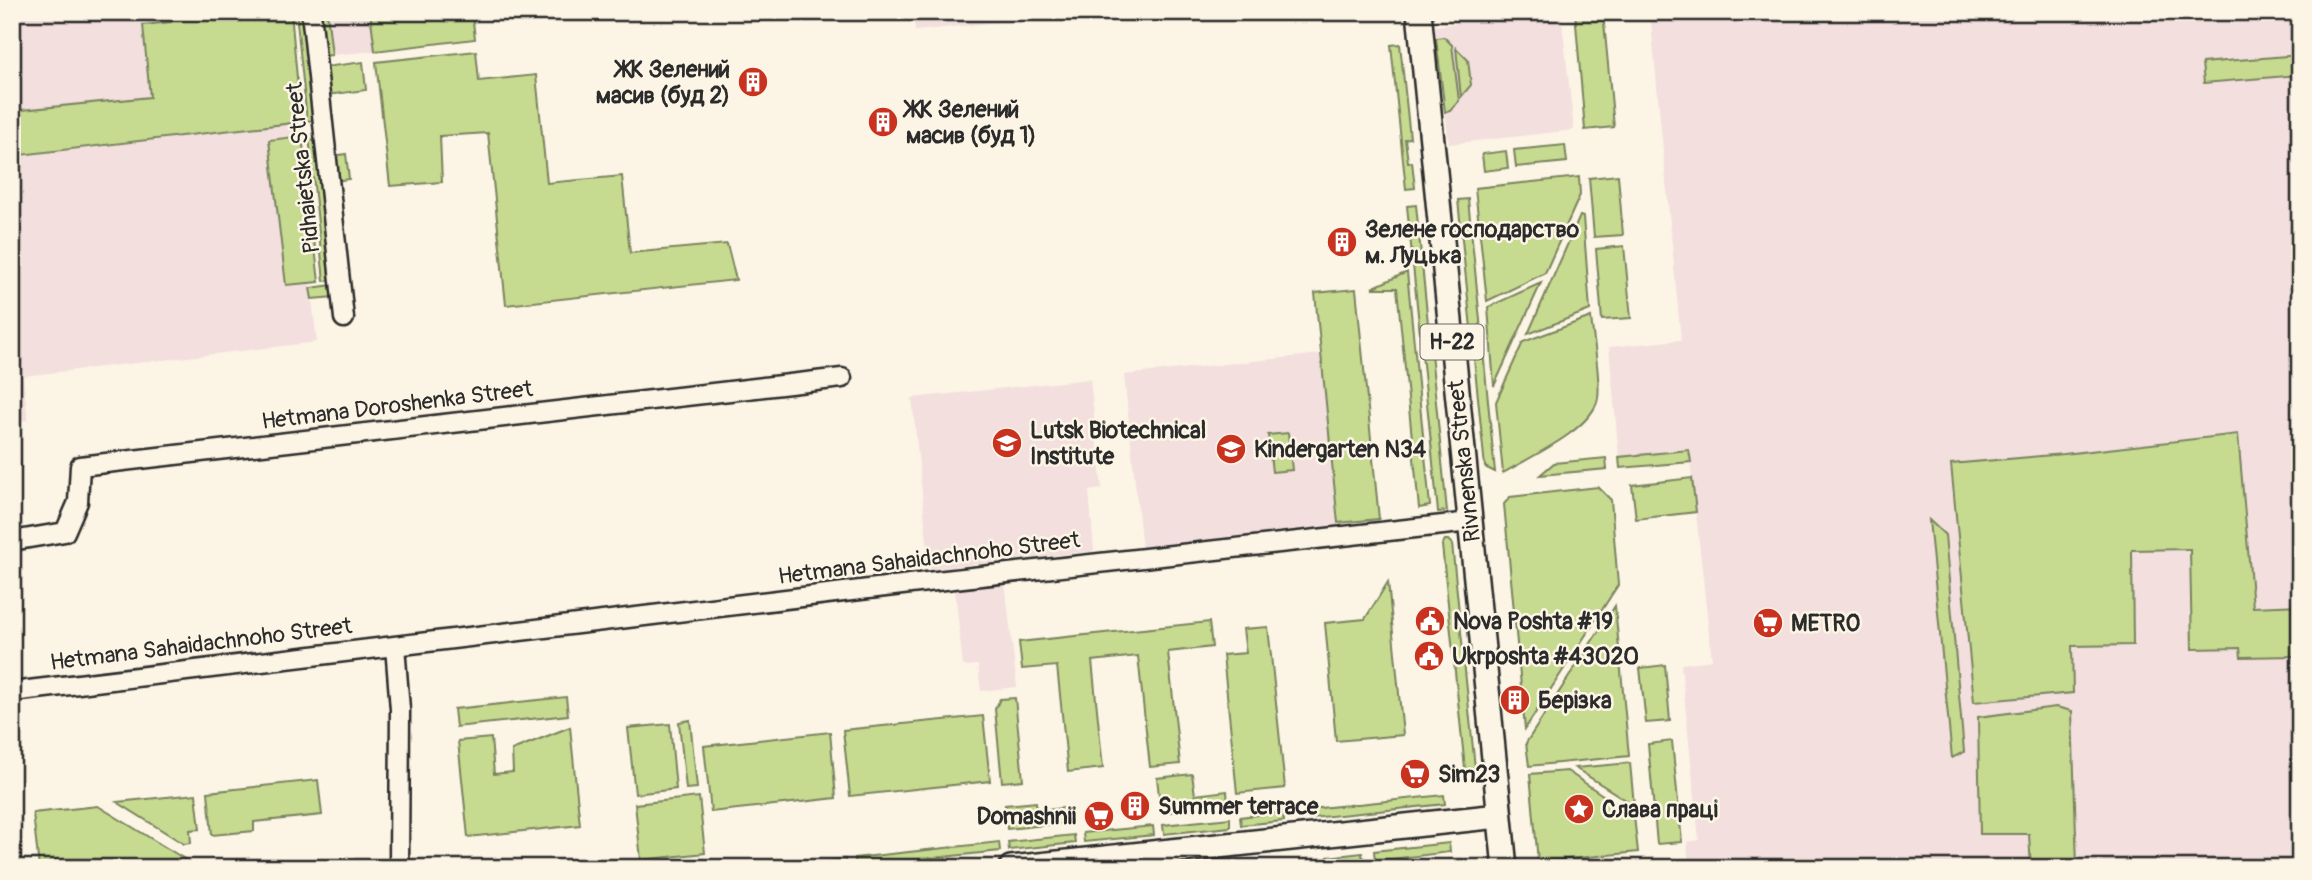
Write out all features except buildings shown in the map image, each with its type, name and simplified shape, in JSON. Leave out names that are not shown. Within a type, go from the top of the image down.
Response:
[{"type":"main road","name":"Rivnenska Street","points":[[1419,12],[1505,868]]},
{"type":"main road","points":[[1011,868],[1074,864],[1499,816]]},
{"type":"street","name":"Pidhaietska Street","points":[[311,12],[344,318]]},
{"type":"street","name":"Hetmana Doroshenka Street","points":[[12,541],[65,532],[78,502],[80,466],[842,379]]},
{"type":"street","name":"Hetmana Sahaidachnoho Street","points":[[12,692],[927,582],[1470,522]]},
{"type":"street","points":[[395,646],[400,709],[399,868]]},
{"type":"shaded area","points":[[12,12],[291,12],[319,282],[310,283],[317,342],[23,376],[28,420],[12,422]]},
{"type":"shaded area","points":[[327,12],[370,12],[375,51],[332,55]]},
{"type":"shaded area","points":[[913,12],[1094,12],[915,31]]},
{"type":"shaded area","points":[[1456,12],[1561,12],[1574,130],[1449,144],[1435,26],[1457,23]]},
{"type":"shaded area","points":[[1650,12],[2300,12],[2300,868],[1689,868],[1687,842],[1699,840],[1681,664],[1712,660],[1689,451],[1619,457],[1609,347],[1681,340]]},
{"type":"shaded area","name":"Kindergarten N34","points":[[1321,354],[1338,529],[1142,549],[1124,375]]},
{"type":"shaded area","name":"Lutsk Biotechnical Institute","points":[[1090,379],[1102,489],[1089,491],[1094,551],[930,569],[912,398]]},
{"type":"shaded area","points":[[1005,583],[1017,687],[981,691],[978,665],[963,666],[955,589]]},
{"type":"shaded area","points":[[1462,857],[1473,868],[1388,868],[1388,866]]},
{"type":"green space","points":[[171,12],[291,12],[301,122],[12,156],[12,111],[150,97],[143,25],[171,22]]},
{"type":"green space","points":[[296,12],[304,12],[315,120],[307,121]]},
{"type":"green space","points":[[318,12],[327,12],[332,55],[322,56]]},
{"type":"green space","points":[[370,12],[472,12],[475,39],[375,51]]},
{"type":"green space","points":[[1575,12],[1603,12],[1614,127],[1585,130]]},
{"type":"green space","points":[[1444,37],[1452,45],[1459,101],[1450,111],[1445,112],[1436,38]]},
{"type":"green space","points":[[1400,44],[1410,138],[1405,139],[1408,162],[1412,162],[1415,188],[1406,189],[1391,45]]},
{"type":"green space","points":[[1456,48],[1468,60],[1471,85],[1461,97]]},
{"type":"green space","points":[[476,51],[479,81],[536,75],[547,183],[622,176],[630,253],[727,244],[736,280],[506,305],[488,133],[440,136],[442,182],[390,186],[376,62]]},
{"type":"green space","points":[[2300,55],[2300,75],[2204,83],[2202,63]]},
{"type":"green space","points":[[363,62],[366,90],[327,95],[324,67]]},
{"type":"green space","points":[[302,136],[319,282],[286,285],[269,140]]},
{"type":"green space","points":[[309,137],[317,144],[332,280],[324,281]]},
{"type":"green space","points":[[1565,145],[1567,162],[1516,167],[1514,150]]},
{"type":"green space","points":[[1506,151],[1508,168],[1484,171],[1482,154]]},
{"type":"green space","points":[[346,154],[349,179],[335,181],[332,156]]},
{"type":"green space","points":[[1618,175],[1623,235],[1594,237],[1589,178]]},
{"type":"green space","points":[[1579,177],[1580,195],[1545,273],[1487,301],[1475,188]]},
{"type":"green space","points":[[1468,199],[1495,472],[1485,467],[1458,200]]},
{"type":"green space","points":[[1416,205],[1447,511],[1438,512],[1407,206]]},
{"type":"green space","points":[[1580,216],[1583,217],[1590,310],[1528,334]]},
{"type":"green space","points":[[1624,246],[1631,318],[1602,320],[1596,249]]},
{"type":"green space","points":[[1407,272],[1430,506],[1419,508],[1397,288],[1372,288]]},
{"type":"green space","points":[[1541,283],[1494,386],[1488,307]]},
{"type":"green space","points":[[333,285],[334,297],[312,299],[310,288]]},
{"type":"green space","points":[[1356,289],[1379,519],[1338,523],[1315,293]]},
{"type":"green space","points":[[1591,317],[1598,380],[1598,398],[1594,409],[1585,421],[1559,441],[1503,473],[1496,402],[1523,342]]},
{"type":"green space","points":[[14,422],[20,466],[12,466]]},
{"type":"green space","points":[[1288,433],[1292,470],[1272,472],[1268,435]]},
{"type":"green space","points":[[2238,434],[2253,607],[2300,605],[2300,656],[2241,657],[2240,648],[2192,649],[2190,549],[2132,550],[2133,645],[2072,646],[2073,693],[1974,702],[1951,464]]},
{"type":"green space","points":[[1689,450],[1691,462],[1620,468],[1619,457]]},
{"type":"green space","points":[[1606,458],[1607,469],[1540,475],[1554,463]]},
{"type":"green space","points":[[1692,478],[1696,512],[1636,519],[1632,485]]},
{"type":"green space","points":[[1598,487],[1611,500],[1618,585],[1525,729],[1504,504],[1510,497]]},
{"type":"green space","points":[[1929,520],[1945,535],[1964,752],[1952,758]]},
{"type":"green space","points":[[1445,540],[1452,544],[1475,768],[1465,769],[1442,545]]},
{"type":"green space","points":[[1388,582],[1403,735],[1336,741],[1325,623],[1365,619]]},
{"type":"green space","points":[[1615,606],[1629,756],[1529,766],[1526,743]]},
{"type":"green space","points":[[1209,622],[1212,647],[1168,652],[1180,764],[1150,767],[1138,656],[1092,661],[1103,768],[1068,772],[1057,666],[1022,669],[1019,642]]},
{"type":"green space","points":[[1268,627],[1285,788],[1237,793],[1223,655],[1246,653],[1243,629]]},
{"type":"green space","points":[[1665,665],[1670,721],[1646,723],[1640,668]]},
{"type":"green space","points":[[566,697],[568,715],[456,727],[454,709]]},
{"type":"green space","points":[[1015,698],[1023,780],[1002,782],[995,709],[1000,699]]},
{"type":"green space","points":[[2056,707],[2072,711],[2077,867],[2031,868],[2029,834],[1980,834],[1978,717]]},
{"type":"green space","points":[[983,716],[990,781],[850,796],[843,730]]},
{"type":"green space","points":[[690,720],[697,788],[686,789],[679,722]]},
{"type":"green space","points":[[670,724],[676,789],[635,794],[628,728]]},
{"type":"green space","points":[[570,727],[580,825],[468,837],[458,741],[491,738],[494,774],[513,772],[512,750]]},
{"type":"green space","points":[[830,732],[836,798],[711,812],[704,746]]},
{"type":"green space","points":[[1672,741],[1682,842],[1657,844],[1648,744]]},
{"type":"green space","points":[[1630,763],[1634,805],[1575,768]]},
{"type":"green space","points":[[1567,771],[1634,816],[1638,852],[1538,862],[1530,774]]},
{"type":"green space","points":[[1192,774],[1195,795],[1227,791],[1228,805],[1161,813],[1157,778]]},
{"type":"green space","points":[[318,780],[322,815],[254,822],[254,831],[212,835],[208,792]]},
{"type":"green space","points":[[196,794],[200,829],[190,830],[191,843],[184,844],[117,802]]},
{"type":"green space","points":[[1444,795],[1445,804],[1312,818],[1311,809]]},
{"type":"green space","points":[[699,797],[705,853],[641,860],[635,804]]},
{"type":"green space","points":[[1036,802],[1037,811],[1071,807],[1072,822],[1007,829],[1005,805]]},
{"type":"green space","points":[[98,806],[191,863],[148,868],[39,868],[33,813]]},
{"type":"green space","points":[[1283,812],[1284,821],[1241,825],[1240,817]]},
{"type":"green space","points":[[1230,818],[1230,827],[1164,834],[1163,825]]},
{"type":"green space","points":[[1153,826],[1154,835],[1084,842],[1083,833]]},
{"type":"green space","points":[[1074,835],[1075,843],[1009,850],[1008,842]]},
{"type":"green space","points":[[999,842],[1000,851],[856,866],[855,858]]},
{"type":"green space","points":[[1449,843],[1450,852],[1375,861],[1374,851]]},
{"type":"green space","points":[[1362,853],[1363,862],[1329,866],[1328,857]]},
{"type":"green space","points":[[845,859],[846,867],[761,868]]},
{"type":"place","name":"ЖК Зелений масив (буд 2)","points":[[753,82]]},
{"type":"place","name":"ЖК Зелений масив (буд 1)","points":[[883,122]]},
{"type":"place","name":"Зелене господарство м. Луцька","points":[[1342,242]]},
{"type":"place","name":"Lutsk Biotechnical Institute","points":[[1007,443]]},
{"type":"place","name":"Kindergarten N34","points":[[1231,449]]},
{"type":"place","name":"Nova Poshta #19","points":[[1430,621]]},
{"type":"place","name":"METRO","points":[[1768,623]]},
{"type":"place","name":"Ukrposhta #43020","points":[[1429,656]]},
{"type":"place","name":"Берізка","points":[[1515,700]]},
{"type":"place","name":"Sim23","points":[[1415,774]]},
{"type":"place","name":"Summer terrace","points":[[1135,806]]},
{"type":"place","name":"Слава праці","points":[[1579,809]]},
{"type":"place","name":"Domashnii","points":[[1099,816]]}]
